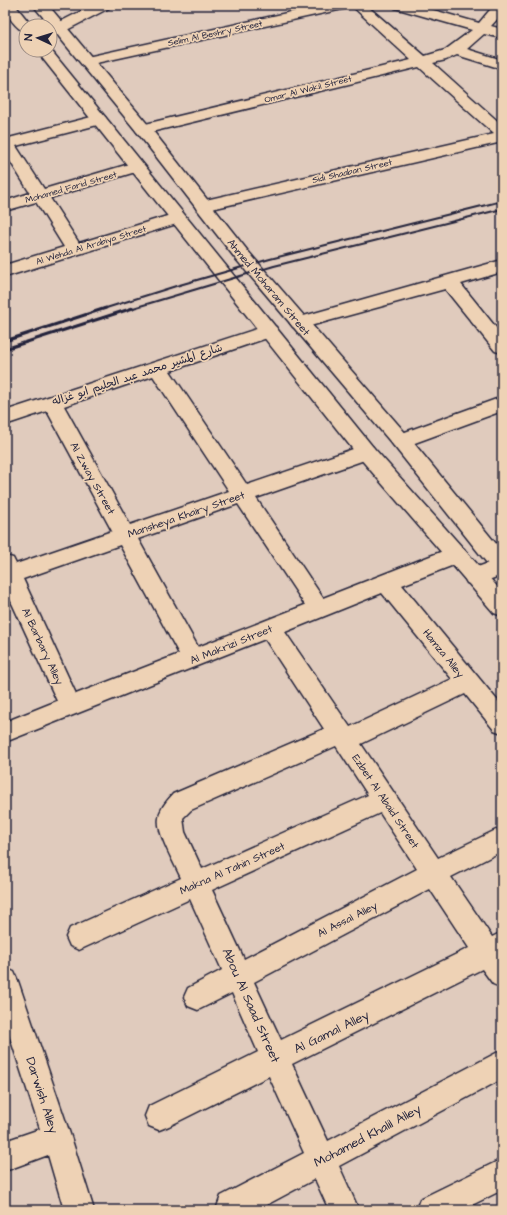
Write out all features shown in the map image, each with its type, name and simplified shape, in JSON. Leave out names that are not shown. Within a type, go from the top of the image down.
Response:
[{"type":"street","name":"Ahmed Moharam Street","points":[[40,5],[48,18]]},
{"type":"street","points":[[58,28],[104,5]]},
{"type":"street","name":"Selim Al Beshry Street","points":[[87,61],[343,5]]},
{"type":"street","points":[[358,5],[502,132]]},
{"type":"street","points":[[400,5],[502,34]]},
{"type":"street","name":"Omar Al Wakil Street","points":[[143,129],[441,57],[456,50],[469,41],[502,5]]},
{"type":"street","points":[[8,8],[18,19]]},
{"type":"street","name":"Ahmed Moharam Street","points":[[58,33],[87,61],[299,323],[401,441],[502,566]]},
{"type":"street","points":[[456,50],[502,65]]},
{"type":"street","points":[[50,58],[366,452],[502,607]]},
{"type":"street","points":[[75,250],[6,144],[100,120]]},
{"type":"street","name":"Sidi Shaaban Street","points":[[203,206],[502,137]]},
{"type":"street","name":"Mohamed Farid Street","points":[[5,206],[136,167]]},
{"type":"street","name":"Al Wehda Al Arabiya Street","points":[[5,272],[177,218]]},
{"type":"street","points":[[299,323],[502,266]]},
{"type":"street","points":[[449,282],[502,347]]},
{"type":"street","name":"شارع المشير محمد عبد الحليم ابو غزاله","points":[[5,418],[269,331]]},
{"type":"street","points":[[158,368],[319,609]]},
{"type":"street","name":"Al Zway Street","points":[[52,402],[193,659]]},
{"type":"street","points":[[401,441],[502,404]]},
{"type":"street","name":"Mansheya Khairy Street","points":[[7,571],[124,535],[366,452]]},
{"type":"street","name":"Al Makrizi Street","points":[[5,732],[456,555]]},
{"type":"street","points":[[476,577],[502,566]]},
{"type":"street","name":"Al Barbary Alley","points":[[7,571],[71,707]]},
{"type":"street","name":"Hamza Alley","points":[[386,582],[502,723]]},
{"type":"street","name":"Ezbet Al Abaid Street","points":[[270,628],[434,873],[495,949],[502,975]]},
{"type":"street","points":[[343,737],[468,682]]},
{"type":"street","name":"Abou Al Saad Street","points":[[343,737],[182,802],[173,810],[170,821],[173,832],[196,884],[344,1210]]},
{"type":"street","name":"Makna Al Tahin Street","points":[[79,937],[385,799]]},
{"type":"street","name":"Al Assal Alley","points":[[198,997],[496,841]]},
{"type":"street","name":"Al Gamal Alley","points":[[159,1116],[495,949]]},
{"type":"street","name":"Darwish Alley","points":[[5,981],[57,1137],[79,1210]]},
{"type":"street","name":"Mohamed Khalil Alley","points":[[232,1207],[502,1064]]},
{"type":"street","points":[[5,1156],[57,1137]]},
{"type":"street","points":[[431,1210],[502,1174]]},
{"type":"railway","points":[[103,309],[270,259],[502,201]]},
{"type":"railway","points":[[130,309],[274,266],[502,209]]},
{"type":"railway","points":[[5,341],[106,308]]},
{"type":"railway","points":[[5,349],[133,308]]}]
